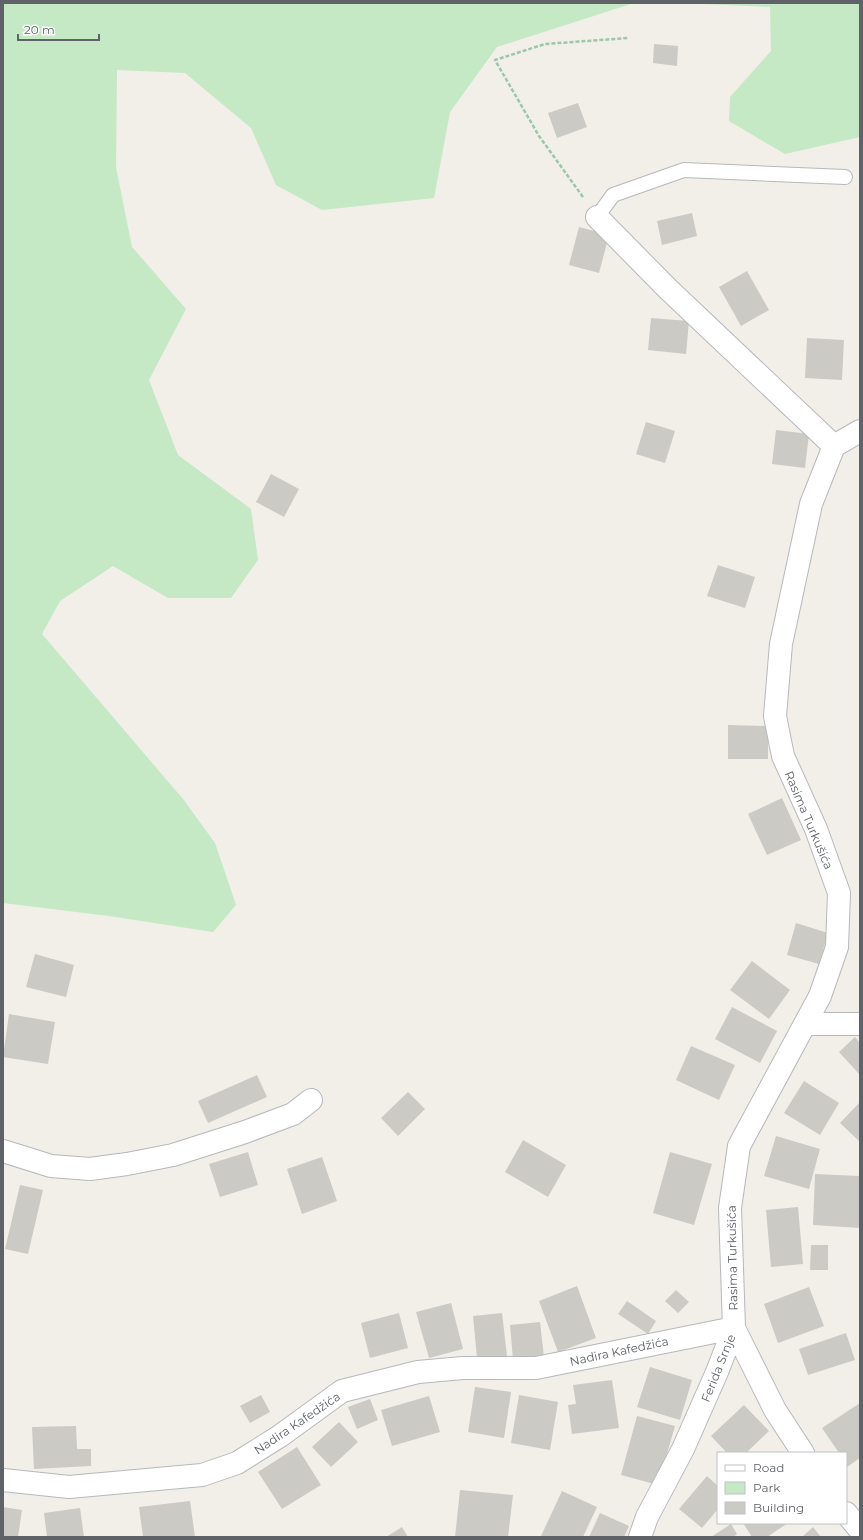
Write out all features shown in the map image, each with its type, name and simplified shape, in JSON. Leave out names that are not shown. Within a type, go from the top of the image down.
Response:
[{"type":"street","points":[[597,217],[668,289],[834,446],[860,431]]},
{"type":"street","name":"Rasima Turkušića","points":[[734,1328],[730,1208],[739,1146],[820,996],[837,947],[839,893],[816,829],[783,756],[775,716],[781,644],[811,504],[834,446]]},
{"type":"street","points":[[805,1024],[860,1024]]},
{"type":"street","points":[[3,1151],[51,1166],[90,1169],[127,1164],[173,1155],[245,1132],[292,1114],[311,1100]]},
{"type":"street","name":"Ferida Srnje","points":[[734,1328],[775,1410],[802,1452]]},
{"type":"street","name":"Ferida Srnje","points":[[640,1537],[647,1517],[683,1449],[717,1372],[734,1328]]},
{"type":"street","name":"Nadira Kafedžića","points":[[3,1480],[69,1487],[202,1475],[237,1463],[280,1436],[342,1392],[418,1372],[463,1368],[536,1368],[734,1328]]},
{"type":"street","points":[[847,1514],[860,1530]]},
{"type":"lane","points":[[597,217],[613,195],[684,170],[845,177]]},
{"type":"path","points":[[597,217],[539,136],[495,60],[545,44],[628,38]]},
{"type":"green space","points":[[3,3],[634,3],[497,47],[450,112],[434,198],[322,210],[276,185],[251,128],[185,73],[117,70],[116,167],[132,247],[186,309],[149,380],[178,455],[251,509],[258,560],[231,598],[168,598],[113,566],[60,601],[42,634],[183,799],[215,843],[236,905],[213,932],[109,916],[3,903]]},
{"type":"green space","points":[[682,3],[860,3],[860,137],[785,154],[729,121],[730,97],[771,51],[770,7]]},
{"type":"building","points":[[654,44],[678,46],[677,66],[653,63]]},
{"type":"building","points":[[578,103],[587,127],[557,138],[548,113]]},
{"type":"building","points":[[692,213],[697,236],[662,245],[657,221]]},
{"type":"building","points":[[579,227],[609,235],[599,273],[569,265]]},
{"type":"building","points":[[747,271],[769,310],[741,326],[719,287]]},
{"type":"building","points":[[651,318],[689,321],[686,354],[648,350]]},
{"type":"building","points":[[807,338],[844,340],[842,380],[805,378]]},
{"type":"building","points":[[646,422],[675,431],[665,463],[636,454]]},
{"type":"building","points":[[776,430],[809,434],[805,468],[772,464]]},
{"type":"building","points":[[271,474],[299,489],[284,517],[256,502]]},
{"type":"building","points":[[718,565],[755,577],[745,608],[707,596]]},
{"type":"building","points":[[728,725],[768,726],[768,759],[728,759]]},
{"type":"building","points":[[782,798],[801,840],[767,855],[748,814]]},
{"type":"building","points":[[796,923],[828,933],[819,964],[787,955]]},
{"type":"building","points":[[35,954],[74,965],[66,997],[26,987]]},
{"type":"building","points":[[752,961],[790,990],[769,1019],[730,990]]},
{"type":"building","points":[[732,1007],[777,1031],[760,1063],[715,1039]]},
{"type":"building","points":[[9,1014],[55,1022],[48,1064],[3,1057]]},
{"type":"building","points":[[855,1037],[860,1043],[860,1075],[839,1052]]},
{"type":"building","points":[[691,1046],[735,1065],[719,1100],[676,1080]]},
{"type":"building","points":[[257,1075],[267,1097],[208,1123],[198,1101]]},
{"type":"building","points":[[804,1081],[839,1103],[820,1135],[784,1113]]},
{"type":"building","points":[[408,1092],[425,1109],[398,1136],[381,1118]]},
{"type":"building","points":[[860,1102],[860,1142],[840,1123]]},
{"type":"building","points":[[776,1136],[820,1149],[809,1189],[764,1176]]},
{"type":"building","points":[[523,1140],[566,1165],[548,1197],[505,1172]]},
{"type":"building","points":[[248,1152],[258,1185],[220,1197],[209,1164]]},
{"type":"building","points":[[670,1152],[712,1164],[694,1225],[653,1213]]},
{"type":"building","points":[[322,1157],[337,1201],[302,1214],[287,1169]]},
{"type":"building","points":[[815,1174],[860,1176],[860,1228],[813,1225]]},
{"type":"building","points":[[20,1185],[43,1190],[28,1254],[5,1249]]},
{"type":"building","points":[[798,1207],[803,1264],[771,1267],[766,1210]]},
{"type":"building","points":[[811,1245],[828,1245],[828,1270],[810,1270]]},
{"type":"building","points":[[577,1286],[596,1338],[558,1352],[539,1301]]},
{"type":"building","points":[[809,1287],[824,1326],[778,1343],[764,1304]]},
{"type":"building","points":[[676,1290],[689,1302],[678,1313],[665,1301]]},
{"type":"building","points":[[627,1301],[656,1321],[648,1334],[618,1314]]},
{"type":"building","points":[[451,1303],[463,1349],[429,1358],[416,1312]]},
{"type":"building","points":[[399,1313],[408,1348],[370,1358],[361,1323]]},
{"type":"building","points":[[502,1313],[507,1356],[477,1358],[473,1316]]},
{"type":"building","points":[[540,1322],[544,1357],[513,1360],[510,1325]]},
{"type":"building","points":[[846,1333],[855,1360],[808,1375],[799,1349]]},
{"type":"building","points":[[650,1367],[692,1380],[680,1420],[637,1407]]},
{"type":"building","points":[[612,1380],[619,1428],[572,1434],[568,1405],[576,1404],[573,1385]]},
{"type":"building","points":[[475,1387],[511,1392],[504,1438],[468,1432]]},
{"type":"building","points":[[261,1395],[270,1412],[250,1423],[240,1406]]},
{"type":"building","points":[[519,1395],[558,1402],[550,1450],[511,1443]]},
{"type":"building","points":[[429,1396],[440,1432],[392,1446],[381,1410]]},
{"type":"building","points":[[370,1399],[378,1420],[357,1429],[348,1407]]},
{"type":"building","points":[[860,1403],[860,1458],[847,1467],[847,1452],[838,1452],[822,1428]]},
{"type":"building","points":[[744,1405],[769,1431],[747,1452],[726,1452],[711,1436]]},
{"type":"building","points":[[637,1416],[675,1426],[658,1485],[621,1475]]},
{"type":"building","points":[[339,1422],[358,1442],[331,1467],[312,1447]]},
{"type":"building","points":[[76,1426],[77,1449],[91,1449],[91,1466],[34,1469],[32,1427]]},
{"type":"building","points":[[297,1447],[321,1485],[282,1509],[258,1472]]},
{"type":"building","points":[[707,1476],[717,1485],[717,1510],[702,1528],[679,1509]]},
{"type":"building","points":[[460,1490],[513,1495],[508,1537],[455,1537]]},
{"type":"building","points":[[562,1491],[597,1507],[583,1537],[541,1536]]},
{"type":"building","points":[[190,1501],[195,1537],[143,1537],[139,1507]]},
{"type":"building","points":[[3,1507],[22,1510],[18,1537],[3,1537]]},
{"type":"building","points":[[80,1508],[84,1537],[47,1537],[44,1513]]},
{"type":"building","points":[[600,1513],[629,1526],[624,1537],[589,1537]]},
{"type":"building","points":[[731,1524],[737,1534],[733,1537],[711,1537]]},
{"type":"building","points":[[744,1524],[786,1524],[767,1537],[752,1537]]},
{"type":"building","points":[[402,1527],[408,1537],[386,1537]]},
{"type":"building","points":[[813,1527],[821,1537],[802,1537]]}]
